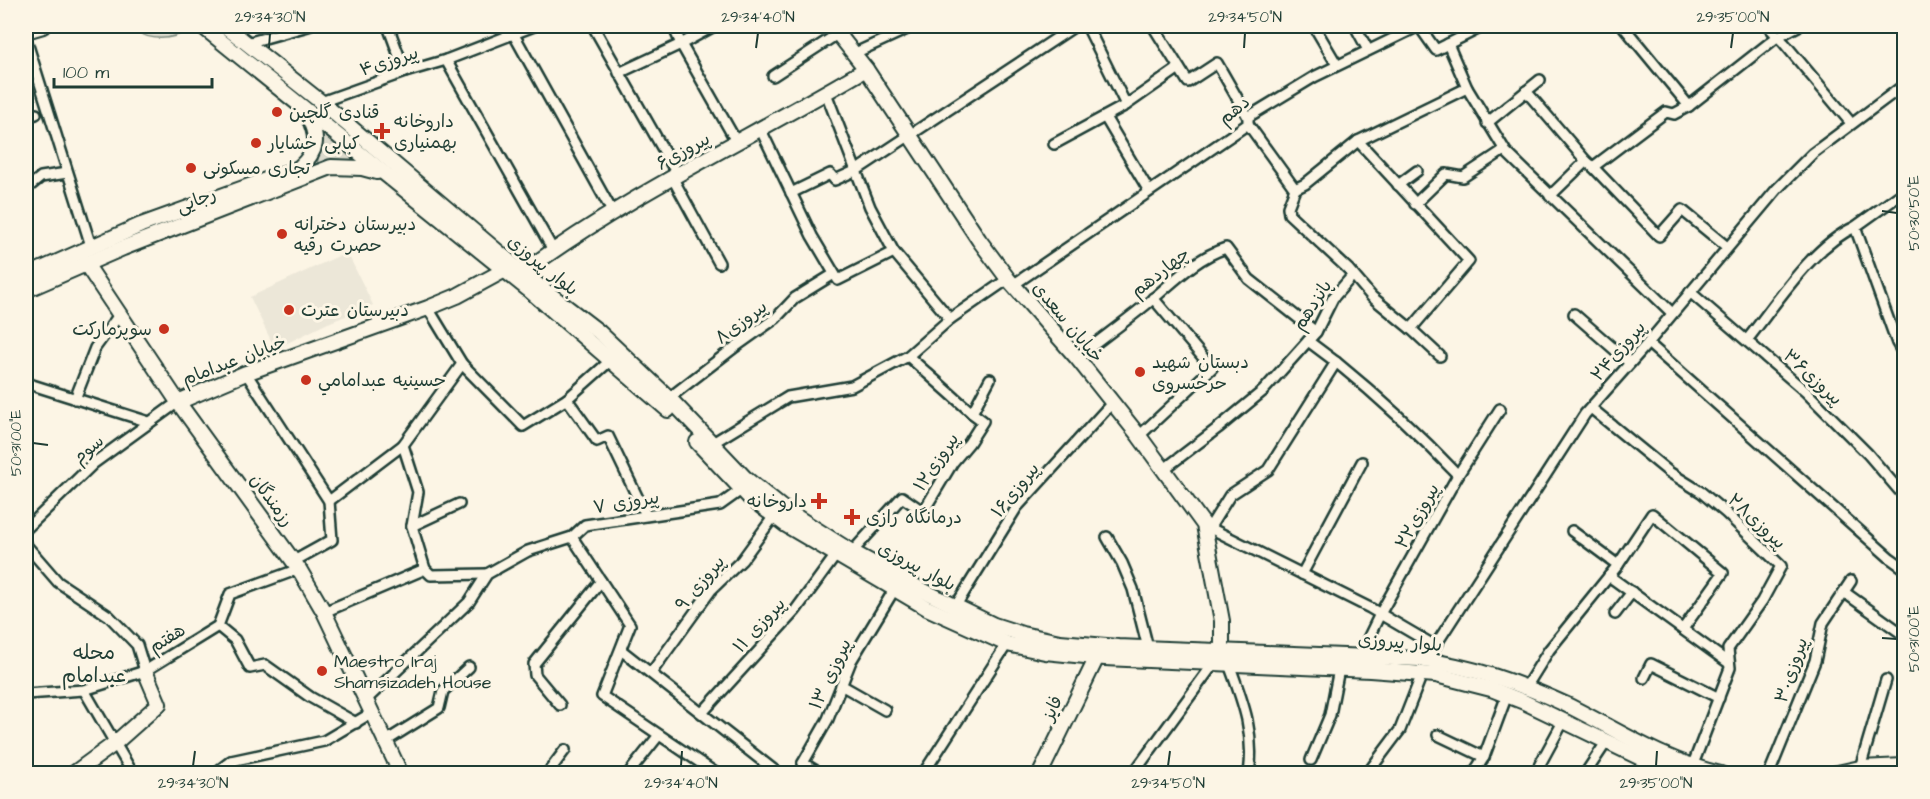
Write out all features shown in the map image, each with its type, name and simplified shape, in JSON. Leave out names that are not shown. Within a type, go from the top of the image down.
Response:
[{"type":"street","points":[[26,31],[43,26]]},
{"type":"street","name":"بلوار پیروزی","points":[[202,26],[502,271],[594,337],[611,360],[663,405],[741,490],[774,516],[927,608],[1007,644],[1045,652],[1096,657],[1172,655],[1222,650],[1359,657],[1492,674],[1567,705],[1673,760],[1721,774]]},
{"type":"street","name":"بلوار پیروزی","points":[[225,26],[321,102],[594,337],[669,398],[744,478],[781,507],[852,552],[955,607],[994,625],[1022,634],[1060,642],[1148,648],[1214,663],[1340,669],[1424,667],[1507,695],[1674,774]]},
{"type":"street","points":[[247,43],[308,26]]},
{"type":"street","points":[[388,26],[405,72]]},
{"type":"street","name":"پیروزی۴","points":[[321,102],[446,60],[534,26]]},
{"type":"street","points":[[592,26],[620,73],[719,263]]},
{"type":"street","points":[[673,26],[736,141]]},
{"type":"street","points":[[620,73],[714,26]]},
{"type":"street","points":[[855,53],[914,26]]},
{"type":"street","points":[[791,193],[830,174],[835,180],[857,170],[1075,26]]},
{"type":"street","points":[[1087,26],[1126,105]]},
{"type":"street","points":[[1153,26],[1188,82],[1217,63],[1248,121],[1295,189]]},
{"type":"street","points":[[1314,26],[1337,65]]},
{"type":"street","points":[[1355,26],[1368,50]]},
{"type":"street","name":"دهم","points":[[711,444],[788,397],[852,386],[908,356],[950,319],[1149,191],[1314,77],[1419,26],[1436,50],[1448,44]]},
{"type":"street","points":[[1484,26],[1448,44],[1467,88],[1504,150],[1672,313]]},
{"type":"street","points":[[1623,26],[1689,106]]},
{"type":"street","points":[[1768,26],[1851,123]]},
{"type":"street","points":[[1550,196],[1589,164],[1666,112],[1674,114],[1689,106],[1777,37],[1798,26]]},
{"type":"street","points":[[773,76],[836,28]]},
{"type":"street","name":"خیابان سعدی","points":[[836,28],[911,135],[979,240],[1010,282],[1077,358],[1207,526],[1222,621],[1222,650]]},
{"type":"street","points":[[513,33],[612,213]]},
{"type":"street","points":[[26,39],[91,246]]},
{"type":"street","points":[[446,60],[553,250]]},
{"type":"street","points":[[1054,144],[1126,105],[1179,68]]},
{"type":"street","name":"پیروزی۶","points":[[522,273],[553,250],[674,175],[866,69]]},
{"type":"street","points":[[278,88],[287,75]]},
{"type":"street","points":[[1487,123],[1540,80]]},
{"type":"street","name":"پیروزی۲۴","points":[[1367,774],[1400,730],[1424,667],[1435,646],[1591,408],[1805,159],[1905,85]]},
{"type":"street","points":[[1440,356],[1372,297],[1353,275],[1289,214],[1288,207],[1295,189],[1305,184],[1358,141],[1467,88]]},
{"type":"street","points":[[1526,91],[1589,164],[1659,236],[1682,210],[1727,247]]},
{"type":"street","points":[[826,93],[870,207],[894,252],[950,319]]},
{"type":"street","name":"رجایی","points":[[257,189],[298,168],[311,156],[316,135],[306,111]]},
{"type":"street","points":[[26,117],[36,114]]},
{"type":"street","points":[[1105,117],[1149,191]]},
{"type":"street","points":[[760,128],[812,236],[838,280],[894,252]]},
{"type":"street","points":[[1358,141],[1469,261],[1411,329]]},
{"type":"street","points":[[1415,204],[1446,174],[1462,177],[1504,150]]},
{"type":"street","name":"رجایی","points":[[26,276],[91,246],[168,223],[257,189],[331,167],[362,168],[383,174]]},
{"type":"street","points":[[1398,185],[1417,171]]},
{"type":"street","points":[[26,189],[42,177],[67,172]]},
{"type":"street","points":[[1747,340],[1812,259],[1843,232],[1855,227],[1905,192]]},
{"type":"street","name":"رجایی","points":[[26,290],[86,264],[168,223]]},
{"type":"street","points":[[1855,227],[1897,343],[1904,351]]},
{"type":"street","name":"چهاردهم","points":[[1077,358],[1186,270],[1218,250],[1226,248],[1249,279],[1316,332]]},
{"type":"street","name":"رزمندگان","points":[[86,264],[178,402],[297,565],[324,612],[401,774]]},
{"type":"street","name":"خیابان عبدامام","points":[[178,402],[246,373],[458,296],[502,271]]},
{"type":"street","name":"پیروزی۸","points":[[669,398],[735,346],[776,318],[795,298],[834,274]]},
{"type":"street","name":"پانزدهم","points":[[1163,470],[1263,391],[1316,332],[1333,298],[1353,275]]},
{"type":"street","name":"پیروزی۳۶","points":[[1690,292],[1806,392],[1868,454],[1905,496]]},
{"type":"street","points":[[1138,436],[1212,368],[1153,298]]},
{"type":"street","points":[[428,308],[462,364],[523,426],[567,399],[611,360]]},
{"type":"street","points":[[1574,314],[1630,363]]},
{"type":"street","points":[[75,399],[95,348],[119,315]]},
{"type":"street","name":"پیروزی۲۲","points":[[1308,340],[1378,396],[1458,475],[1380,614],[1359,657]]},
{"type":"street","points":[[1648,343],[1890,558],[1905,568]]},
{"type":"street","points":[[908,356],[972,412],[990,379]]},
{"type":"street","points":[[1336,362],[1268,470],[1230,495],[1207,526],[1380,614],[1435,646]]},
{"type":"street","points":[[329,501],[403,445],[462,364]]},
{"type":"street","points":[[246,373],[329,501],[332,540],[297,565],[230,594],[218,626],[235,640],[250,668],[265,665],[310,697],[356,723]]},
{"type":"street","points":[[26,383],[149,422]]},
{"type":"street","points":[[567,399],[597,441],[608,436],[646,515]]},
{"type":"street","name":"سوم","points":[[26,529],[94,463],[178,402]]},
{"type":"street","name":"پیروزی۱۶","points":[[955,607],[1017,507],[1113,404]]},
{"type":"street","name":"پیروزی۲۸","points":[[1591,408],[1669,472],[1701,492],[1781,566],[1762,601],[1728,649],[1730,668],[1692,767]]},
{"type":"street","points":[[1458,475],[1500,409]]},
{"type":"street","name":"پیروزی۱۲","points":[[852,552],[902,497],[921,510],[926,507],[953,462],[982,421],[972,412]]},
{"type":"street","points":[[403,445],[418,492],[412,526],[425,569],[431,575],[487,574]]},
{"type":"street","points":[[1302,574],[1362,462]]},
{"type":"street","name":"پیروزی ۷","points":[[487,574],[528,550],[572,537],[585,525],[720,505],[741,490]]},
{"type":"street","points":[[412,526],[459,504]]},
{"type":"street","points":[[1526,687],[1549,650],[1618,565],[1652,514],[1723,573],[1683,629]]},
{"type":"street","name":"پیروزی ۹","points":[[651,673],[711,591],[742,560],[774,516]]},
{"type":"street","points":[[1572,531],[1618,565]]},
{"type":"street","points":[[572,537],[630,625],[602,696],[717,774]]},
{"type":"street","points":[[1107,537],[1133,589],[1148,648]]},
{"type":"street","points":[[26,544],[58,582],[109,616],[137,645],[159,704],[114,744],[73,774]]},
{"type":"street","name":"پیروزی ۱۱","points":[[702,713],[795,611],[836,555]]},
{"type":"street","points":[[324,612],[425,569]]},
{"type":"street","points":[[367,699],[469,602],[487,574]]},
{"type":"street","points":[[1609,576],[1729,663]]},
{"type":"street","points":[[560,705],[535,675],[534,664],[601,581]]},
{"type":"street","name":"پیروزی۳۰","points":[[1769,774],[1815,661],[1823,623],[1851,581]]},
{"type":"street","name":"پیروزی ۱۳","points":[[803,763],[828,719],[851,661],[894,590]]},
{"type":"street","points":[[1616,614],[1632,592]]},
{"type":"street","points":[[1844,592],[1905,635]]},
{"type":"street","name":"هفتم","points":[[26,694],[84,690],[145,671],[218,626]]},
{"type":"street","points":[[923,774],[1007,644]]},
{"type":"street","points":[[621,650],[779,774]]},
{"type":"street","name":"فایز","points":[[1040,774],[1096,657]]},
{"type":"street","points":[[1133,774],[1214,663]]},
{"type":"street","points":[[1229,664],[1247,716],[1251,760],[1249,774]]},
{"type":"street","points":[[1644,678],[1652,664],[1719,698]]},
{"type":"street","points":[[386,741],[439,708],[443,691],[470,667]]},
{"type":"street","points":[[1311,760],[1330,715],[1340,669]]},
{"type":"street","points":[[1860,768],[1886,680]]},
{"type":"street","points":[[842,685],[885,710]]},
{"type":"street","points":[[84,690],[133,774]]},
{"type":"street","points":[[1473,774],[1484,757],[1507,695]]},
{"type":"street","points":[[214,774],[231,761],[324,741],[373,712]]},
{"type":"street","points":[[1539,766],[1564,720]]},
{"type":"street","points":[[628,774],[659,735]]},
{"type":"street","points":[[1438,735],[1484,757]]},
{"type":"street","points":[[1586,774],[1607,741]]},
{"type":"street","points":[[547,774],[565,750]]},
{"type":"street","points":[[231,761],[236,774]]},
{"type":"street","points":[[803,763],[807,774]]},
{"type":"street","points":[[803,763],[821,774]]},
{"type":"street","points":[[1833,774],[1860,768],[1905,766]]},
{"type":"shaded area","points":[[133,26],[185,26],[190,30],[169,38],[155,38],[141,34],[134,30]]},
{"type":"shaded area","points":[[323,134],[356,159],[317,164]]},
{"type":"shaded area","points":[[347,252],[373,305],[328,323],[275,349],[250,297]]},
{"type":"place","name":"قنادی گلچین","points":[[277,112]]},
{"type":"place","name":"داروخانه بهمنیاری","points":[[382,131]]},
{"type":"place","name":"کبابی خشایار","points":[[256,143]]},
{"type":"place","name":"تجاری مسکونی","points":[[191,168]]},
{"type":"place","name":"دبیرستان دخترانه حصرت رقیه","points":[[282,234]]},
{"type":"place","name":"دبیرستان عترت","points":[[289,310]]},
{"type":"place","name":"سوپرمارکت","points":[[164,329]]},
{"type":"place","name":"دبستان شهید حرخسروی","points":[[1140,372]]},
{"type":"place","name":"حسينيه عبدامامي","points":[[306,380]]},
{"type":"place","name":"داروخانه","points":[[819,501]]},
{"type":"place","name":"درمانگاه رازی","points":[[852,517]]},
{"type":"place","name":"Maestro Iraj Shamsizadeh House","points":[[322,671]]},
{"type":"district","name":"محله عبدامام","points":[[94,664]]}]
